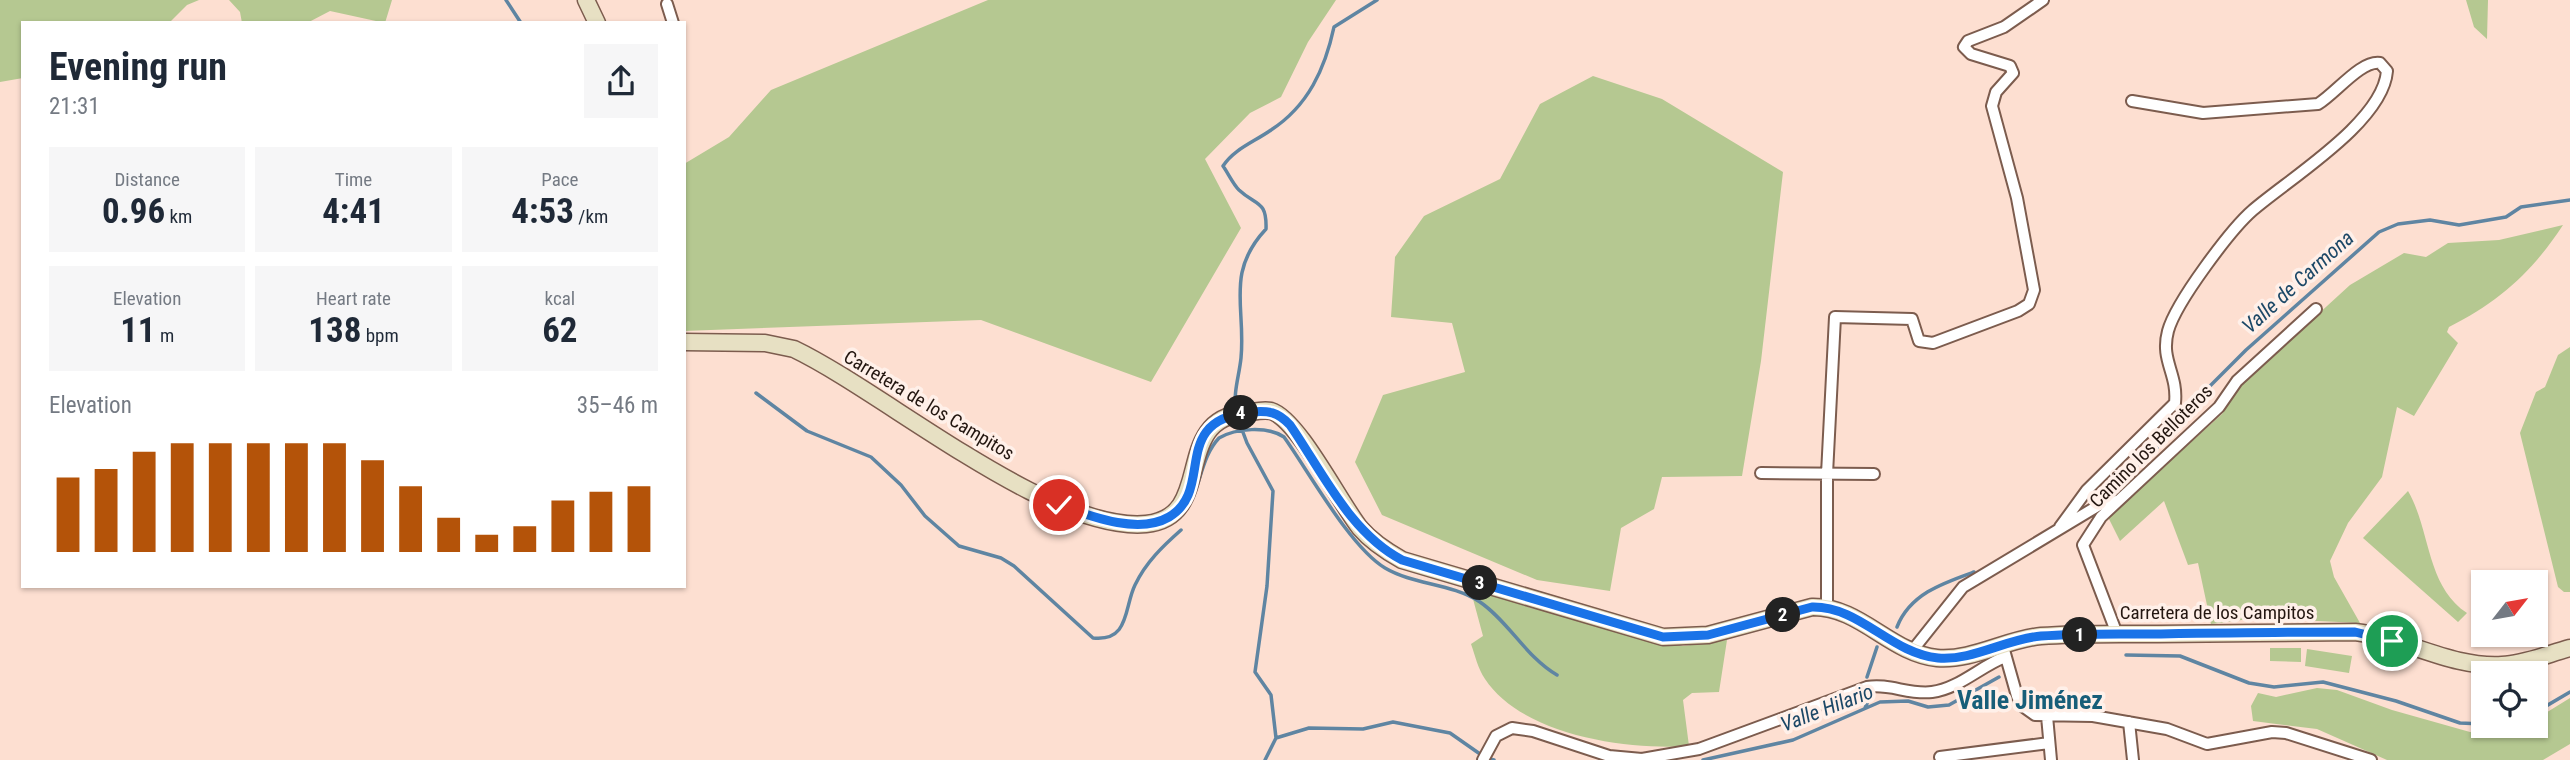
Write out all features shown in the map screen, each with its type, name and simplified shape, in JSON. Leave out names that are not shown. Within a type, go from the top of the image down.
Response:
[{"type":"main road","points":[[586,0],[596,21]]},
{"type":"main road","name":"Carretera de los Campitos","points":[[686,342],[765,343],[793,349],[1035,495],[1081,513],[1128,523],[1149,524],[1174,514],[1187,495],[1203,437],[1214,423],[1228,414],[1266,411],[1278,414],[1290,425],[1372,541],[1402,560],[1663,637],[1708,635],[1812,607],[1827,607],[1854,616],[1912,651],[1938,658],[2004,651],[2039,636],[2117,634],[2355,632],[2374,634],[2461,661],[2502,665],[2570,648]]},
{"type":"street","points":[[1827,607],[1826,474],[1835,317],[1912,319],[1919,341],[1933,343],[2018,311],[2029,304],[2034,290],[2017,198],[1992,106],[1996,92],[2013,73],[2010,66],[1971,54],[1964,47],[1968,41],[2004,27],[2043,0]]},
{"type":"street","points":[[667,4],[672,21]]},
{"type":"street","points":[[2060,527],[2087,490],[2175,402],[2177,385],[2164,351],[2169,328],[2186,293],[2251,212],[2352,131],[2386,83],[2387,71],[2380,63],[2364,65],[2333,95],[2318,104],[2203,113],[2132,101]]},
{"type":"street","name":"Camino los Belloteros","points":[[2117,634],[2082,550],[2101,517],[2219,408],[2237,380],[2316,309]]},
{"type":"street","points":[[1761,473],[1874,474]]},
{"type":"street","points":[[1912,651],[1963,587],[2101,504],[2119,501]]},
{"type":"street","points":[[1483,760],[1496,736],[1512,728],[1534,731],[1609,756],[1642,759],[1713,745],[1867,687],[1878,685],[1906,691],[1940,690],[2004,651],[2021,705],[2035,715],[2093,716],[2129,722],[2167,729],[2207,744],[2272,732],[2286,733],[2371,760]]},
{"type":"street","points":[[2047,716],[2051,760]]},
{"type":"street","points":[[2129,722],[2133,760]]},
{"type":"street","points":[[1940,757],[2049,743]]},
{"type":"green space","points":[[0,0],[199,0],[187,5],[171,21],[21,21],[21,78],[0,82]]},
{"type":"green space","points":[[229,0],[392,0],[386,21],[330,11],[311,21],[242,21],[240,12]]},
{"type":"green space","points":[[988,0],[1336,0],[1308,42],[1281,97],[1250,113],[1205,159],[1241,228],[1151,382],[981,320],[686,331],[686,163],[729,137],[771,90]]},
{"type":"green space","points":[[2466,0],[2488,0],[2487,39],[2474,27]]},
{"type":"green space","points":[[1593,76],[1662,99],[1783,172],[1761,361],[1742,476],[1662,477],[1654,509],[1621,528],[1610,591],[1537,580],[1382,515],[1355,462],[1383,395],[1465,372],[1452,323],[1391,317],[1395,257],[1424,216],[1500,179],[1540,104]]},
{"type":"green space","points":[[2563,225],[2540,257],[2513,284],[2484,307],[2449,327],[2447,332],[2458,343],[2414,416],[2397,407],[2382,477],[2348,523],[2330,561],[2334,577],[2360,623],[2257,618],[2211,624],[2198,563],[2188,565],[2164,501],[2120,541],[2108,517],[2222,414],[2244,382],[2350,285],[2404,253],[2426,257],[2448,243],[2499,240]]},
{"type":"green space","points":[[2570,347],[2570,592],[2564,592],[2558,587],[2520,433],[2536,392],[2545,387],[2558,355]]},
{"type":"green space","points":[[2408,491],[2436,573],[2454,602],[2467,613],[2458,622],[2363,538]]},
{"type":"green space","points":[[1479,589],[1531,608],[1582,616],[1683,646],[1727,640],[1719,692],[1692,693],[1683,700],[1689,746],[1636,745],[1578,735],[1524,714],[1502,698],[1485,679],[1471,644],[1483,636],[1473,599]]},
{"type":"green space","points":[[2270,648],[2301,648],[2301,662],[2270,661]]},
{"type":"green space","points":[[2307,649],[2352,656],[2349,673],[2305,666]]},
{"type":"green space","points":[[2317,688],[2337,690],[2392,710],[2471,732],[2471,738],[2548,738],[2548,712],[2570,698],[2570,744],[2543,760],[2387,760],[2317,729],[2253,721],[2251,706],[2258,693],[2276,697]]},
{"type":"waterway","points":[[506,0],[520,21]]},
{"type":"waterway","points":[[1236,411],[1242,340],[1241,276],[1253,245],[1266,229],[1266,220],[1262,208],[1239,190],[1223,166],[1239,150],[1271,130],[1295,110],[1320,72],[1334,27],[1377,0]]},
{"type":"waterway","name":"Valle de Carmona","points":[[2103,497],[2172,434],[2198,398],[2246,350],[2379,232],[2398,224],[2430,220],[2459,225],[2506,217],[2521,207],[2570,200]]},
{"type":"waterway","points":[[756,393],[807,431],[871,457],[901,485],[925,516],[959,546],[1001,558],[1014,566],[1093,638],[1105,638],[1120,629],[1139,577],[1155,555],[1181,530]]},
{"type":"waterway","points":[[1238,419],[1247,443],[1273,491],[1267,586],[1255,672],[1271,695],[1276,738]]},
{"type":"waterway","points":[[1182,515],[1193,497],[1207,456],[1219,438],[1234,432],[1252,430],[1277,433],[1284,437],[1344,527],[1372,558],[1396,574],[1457,591],[1480,602],[1500,619],[1536,659],[1557,675]]},
{"type":"waterway","name":"Valle de Carmona","points":[[1897,627],[1910,606],[1919,598],[1939,586],[1974,572]]},
{"type":"waterway","points":[[1867,677],[1877,647]]},
{"type":"waterway","name":"Valle Hilario","points":[[2126,655],[2180,656],[2249,683],[2274,687],[2323,682],[2396,701],[2460,723],[2471,723]]},
{"type":"waterway","name":"Valle Hilario","points":[[1703,760],[1793,740],[1880,702],[1908,701],[1928,707],[1949,705],[1999,677]]},
{"type":"waterway","name":"Valle Hilario","points":[[2548,705],[2570,692]]},
{"type":"waterway","points":[[1865,708],[1869,699]]},
{"type":"waterway","name":"Valle Hilario","points":[[1265,760],[1276,738],[1309,728],[1363,729],[1393,722],[1450,733],[1480,754]]},
{"type":"waterway","name":"Valle Hilario","points":[[1490,759],[1494,760]]},
{"type":"district","name":"Valle Jiménez","points":[[2030,700]]},
{"type":"route","points":[[1059,505],[1120,522],[1143,524],[1163,520],[1174,514],[1184,502],[1200,444],[1214,423],[1228,414],[1266,411],[1278,414],[1290,425],[1359,527],[1386,552],[1402,560],[1663,637],[1708,635],[1812,607],[1827,607],[1854,616],[1912,651],[1938,658],[1959,657],[2039,636],[2355,632],[2374,634],[2392,641]]}]
